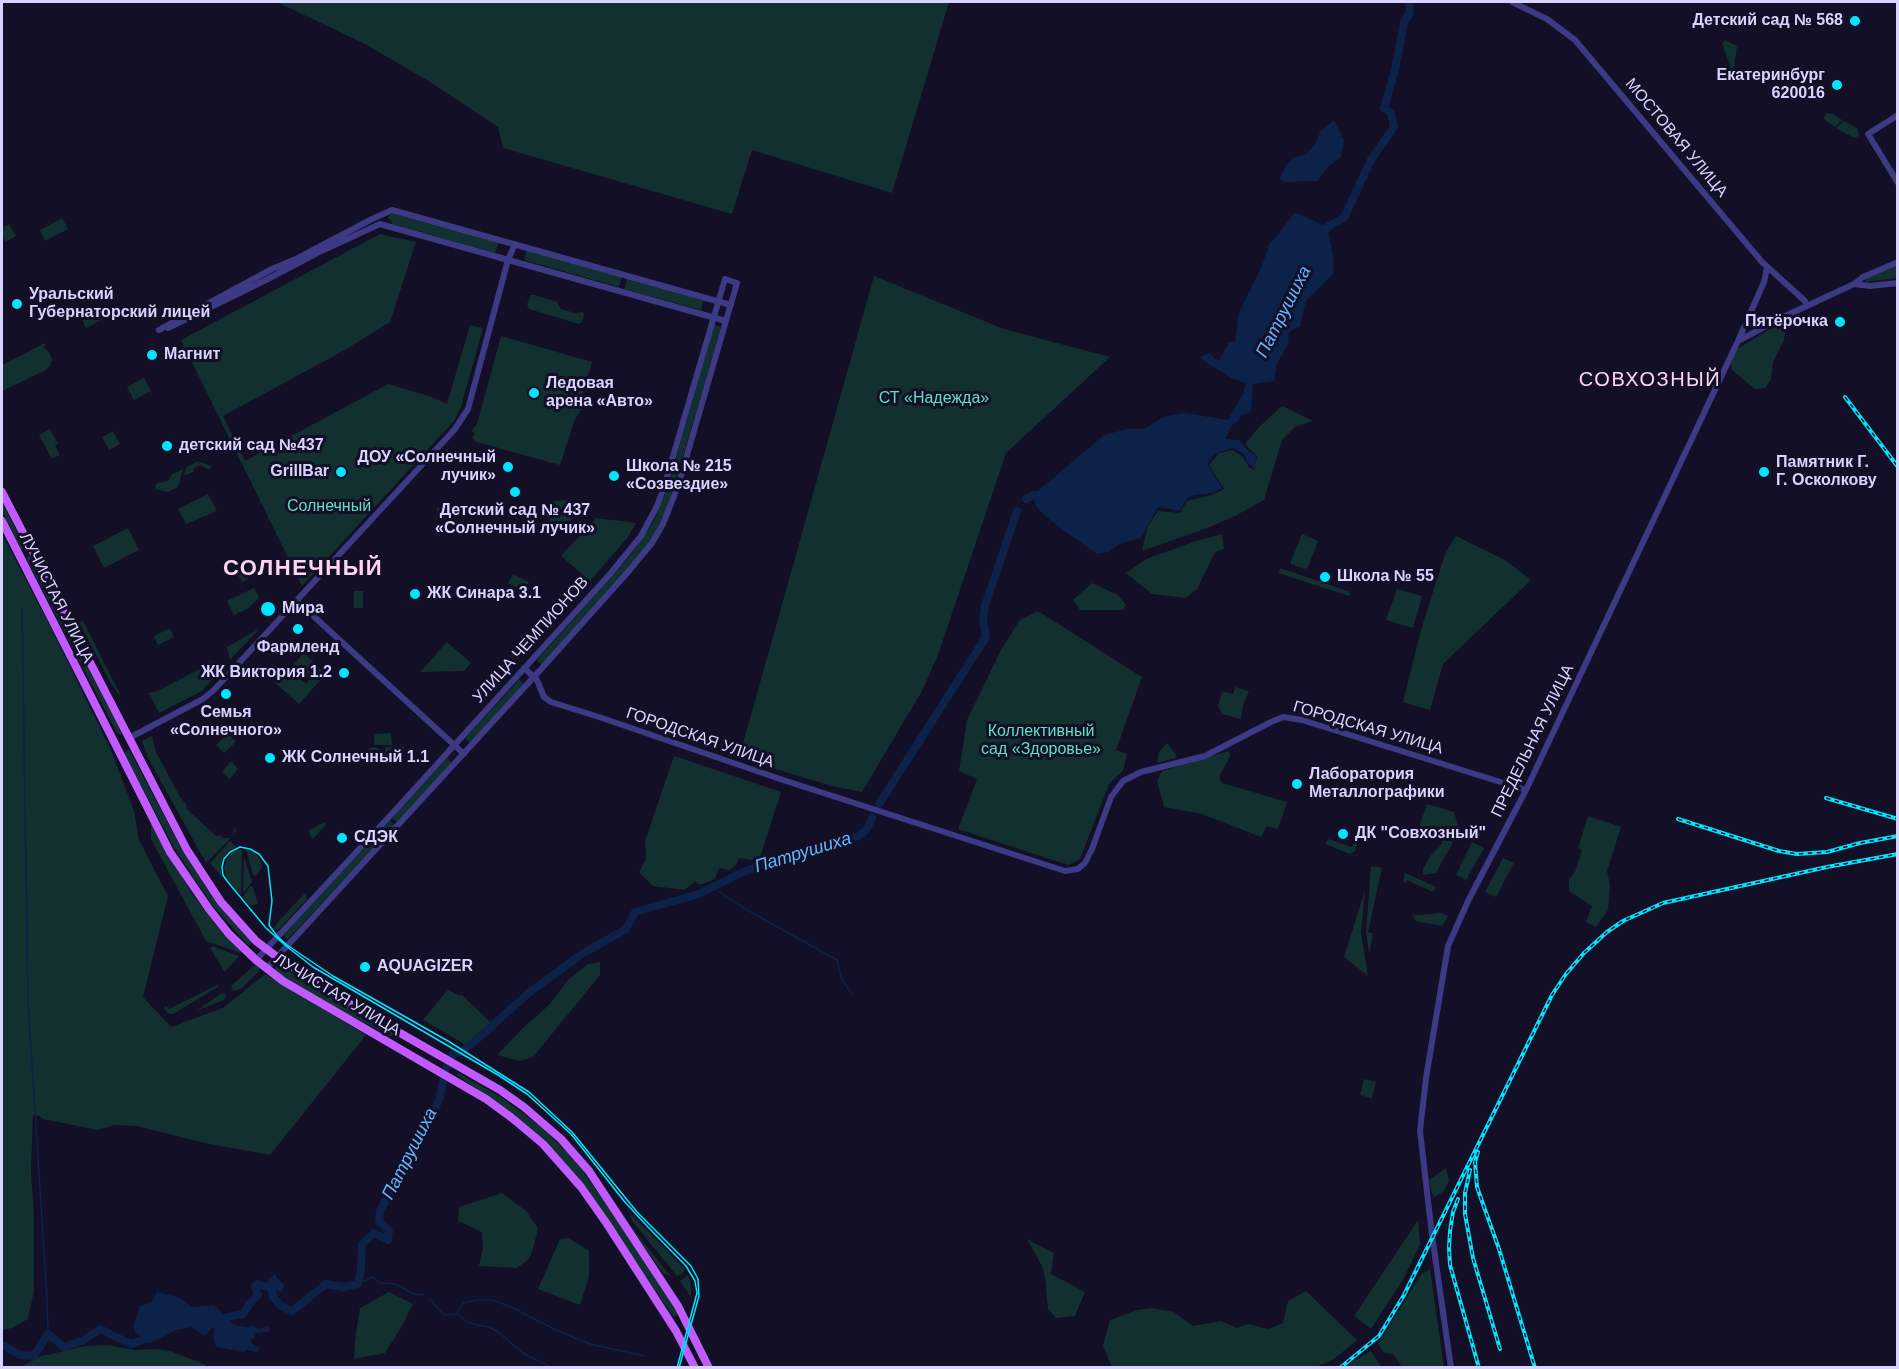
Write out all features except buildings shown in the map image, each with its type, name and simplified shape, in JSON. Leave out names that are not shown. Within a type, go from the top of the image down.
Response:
[{"type":"main road","name":"ЛУЧИСТАЯ УЛИЦА","points":[[2,492],[187,850],[211,888],[236,919],[277,957],[347,1002],[460,1066],[512,1099],[561,1139],[589,1171],[680,1310],[709,1368]]},
{"type":"main road","name":"ЛУЧИСТАЯ УЛИЦА","points":[[2,521],[170,852],[229,934],[266,969],[283,981],[459,1083],[512,1118],[553,1154],[581,1187],[651,1292],[695,1368]]},
{"type":"main road","points":[[117,745],[129,738]]},
{"type":"main road","points":[[651,1292],[674,1318],[679,1318],[680,1310]]},
{"type":"street","name":"МОСТОВАЯ УЛИЦА","points":[[1512,2],[1553,23],[1575,40],[1767,268],[1805,301],[1807,306]]},
{"type":"street","points":[[1898,115],[1868,134],[1898,183]]},
{"type":"street","points":[[726,321],[380,224],[160,331],[272,269],[389,211],[731,305]]},
{"type":"street","points":[[129,738],[208,695],[462,420],[468,409],[515,244]]},
{"type":"street","points":[[1738,341],[1854,284],[1863,277],[1898,262]]},
{"type":"street","name":"ПРЕДЕЛЬНАЯ УЛИЦА","points":[[1451,1368],[1421,1149],[1421,1113],[1448,946],[1464,907],[1526,790],[1738,341],[1764,282],[1767,268]]},
{"type":"street","name":"УЛИЦА ЧЕМПИОНОВ","points":[[256,960],[627,555],[648,524],[664,488],[724,279],[737,283],[685,466],[663,525],[652,543],[534,677],[266,969]]},
{"type":"street","points":[[1854,284],[1870,286],[1898,283]]},
{"type":"street","points":[[297,601],[464,754]]},
{"type":"street","name":"ГОРОДСКАЯ УЛИЦА","points":[[524,668],[534,677],[544,697],[551,702],[1060,870],[1074,871],[1082,867],[1089,856],[1111,797],[1123,781],[1134,774],[1205,756],[1271,722],[1288,717],[1526,790]]},
{"type":"green space","points":[[277,2],[949,2],[892,193],[752,150],[732,214],[503,148],[498,127],[427,80],[365,44]]},
{"type":"green space","points":[[1725,40],[1737,46],[1733,74],[1722,44]]},
{"type":"green space","points":[[1827,113],[1842,120],[1835,127],[1825,120]]},
{"type":"green space","points":[[1844,121],[1858,129],[1859,136],[1854,138],[1836,128]]},
{"type":"green space","points":[[391,213],[499,242],[495,253],[393,224],[388,218]]},
{"type":"green space","points":[[62,218],[68,229],[45,241],[40,230]]},
{"type":"green space","points":[[9,224],[16,236],[5,242],[2,228]]},
{"type":"green space","name":"Солнечный","points":[[380,234],[416,242],[390,322],[343,351],[223,416],[245,461],[388,384],[447,404],[470,325],[483,328],[461,407],[454,421],[302,586],[181,340]]},
{"type":"green space","points":[[527,250],[622,277],[619,287],[524,260]]},
{"type":"green space","points":[[1897,265],[1897,278],[1866,282],[1864,279]]},
{"type":"green space","name":"СТ «Надежда»","points":[[874,276],[1004,329],[1110,357],[1006,453],[938,655],[922,691],[862,792],[832,786],[739,758]]},
{"type":"green space","points":[[627,279],[704,300],[701,310],[624,289]]},
{"type":"green space","points":[[531,295],[557,302],[561,309],[575,313],[583,312],[582,322],[579,324],[529,309],[527,304]]},
{"type":"green space","points":[[105,305],[111,315],[86,328],[81,318]]},
{"type":"green space","points":[[714,325],[721,327],[681,463],[675,462]]},
{"type":"green space","points":[[1776,325],[1783,328],[1784,340],[1773,362],[1771,379],[1765,388],[1755,389],[1732,370],[1731,363],[1736,350]]},
{"type":"green space","name":"Ледовая арена «Авто»","points":[[501,336],[592,362],[583,393],[582,409],[575,419],[560,465],[476,442],[472,437],[475,434],[471,431],[477,424]]},
{"type":"green space","points":[[45,343],[43,347],[48,351],[52,360],[50,366],[2,391],[2,365]]},
{"type":"green space","points":[[144,378],[151,391],[134,400],[127,387]]},
{"type":"green space","points":[[1282,406],[1313,421],[1295,427],[1282,440],[1264,500],[1207,528],[1142,551],[1148,526],[1158,511],[1180,513],[1187,501],[1212,495],[1224,489],[1209,465],[1219,453],[1233,450],[1243,457],[1249,467],[1254,470],[1257,456],[1245,444],[1259,427]]},
{"type":"green space","points":[[50,429],[58,444],[55,445],[60,455],[52,459],[39,435]]},
{"type":"green space","points":[[113,431],[120,444],[109,450],[102,437]]},
{"type":"green space","points":[[198,461],[211,466],[211,469],[200,465],[193,469],[194,472],[184,475],[187,467]]},
{"type":"green space","points":[[674,465],[680,467],[662,520],[652,538],[634,562],[542,665],[537,660],[629,557],[654,521]]},
{"type":"green space","points":[[183,469],[178,487],[168,492],[156,489],[157,483],[168,481],[172,474]]},
{"type":"green space","points":[[208,494],[217,511],[186,524],[178,509]]},
{"type":"green space","points":[[569,500],[570,509],[554,510],[554,501]]},
{"type":"green space","points":[[2,501],[25,548],[21,550],[2,511]]},
{"type":"green space","points":[[437,508],[454,510],[452,522],[436,519]]},
{"type":"green space","points":[[570,511],[571,523],[550,524],[549,512]]},
{"type":"green space","points":[[596,518],[636,523],[628,537],[590,581],[561,556]]},
{"type":"green space","points":[[128,528],[139,550],[104,568],[93,546]]},
{"type":"green space","points":[[2,534],[111,750],[134,811],[139,840],[168,896],[143,997],[171,1027],[223,1008],[264,975],[268,975],[366,1035],[270,1155],[205,1143],[137,1126],[114,1125],[98,1130],[33,1115],[31,1171],[34,1216],[34,1291],[28,1319],[12,1328],[2,1330]]},
{"type":"green space","points":[[1222,534],[1224,549],[1215,552],[1197,589],[1186,598],[1152,594],[1126,573],[1146,559]]},
{"type":"green space","points":[[1302,534],[1318,541],[1308,567],[1305,569],[1291,564]]},
{"type":"green space","points":[[1456,536],[1505,560],[1531,580],[1443,664],[1430,710],[1403,702],[1421,630],[1445,554]]},
{"type":"green space","points":[[30,556],[121,731],[121,735],[117,733],[26,558]]},
{"type":"green space","points":[[242,563],[250,578],[242,582],[234,567]]},
{"type":"green space","points":[[1280,568],[1351,592],[1349,596],[1278,573]]},
{"type":"green space","points":[[513,574],[529,582],[524,591],[508,583]]},
{"type":"green space","points":[[1092,583],[1118,595],[1126,605],[1123,610],[1080,610],[1073,600]]},
{"type":"green space","points":[[254,588],[259,597],[249,608],[234,615],[227,601]]},
{"type":"green space","points":[[1397,589],[1422,596],[1413,628],[1386,620]]},
{"type":"green space","points":[[354,591],[363,591],[363,608],[354,608]]},
{"type":"green space","name":"Коллективный сад «Здоровье»","points":[[1038,611],[1142,677],[1116,750],[1127,754],[1123,771],[1109,784],[1080,859],[1068,865],[958,829],[977,779],[959,771],[967,720],[1002,648],[1020,620]]},
{"type":"green space","points":[[83,621],[120,694],[119,695],[79,622]]},
{"type":"green space","points":[[170,628],[174,637],[158,645],[154,636]]},
{"type":"green space","points":[[259,629],[230,660],[227,647]]},
{"type":"green space","points":[[447,642],[471,663],[464,671],[420,672]]},
{"type":"green space","points":[[304,653],[324,672],[324,676],[299,704],[274,682],[287,667],[306,684],[310,679],[294,664]]},
{"type":"green space","points":[[209,661],[213,662],[216,675],[202,691],[159,713],[149,693],[208,665]]},
{"type":"green space","points":[[519,680],[524,684],[470,743],[465,738]]},
{"type":"green space","points":[[1235,687],[1249,691],[1243,705],[1241,719],[1222,714],[1218,706],[1222,691],[1233,694]]},
{"type":"green space","points":[[391,733],[392,745],[374,745],[374,734]]},
{"type":"green space","points":[[228,734],[236,742],[224,753],[216,745]]},
{"type":"green space","points":[[152,736],[156,752],[187,809],[216,836],[232,837],[206,863],[148,758],[142,741]]},
{"type":"green space","points":[[1167,743],[1177,756],[1157,763],[1159,752]]},
{"type":"green space","points":[[404,746],[404,750],[396,759],[386,759],[385,747]]},
{"type":"green space","points":[[374,747],[380,750],[383,756],[380,762],[374,765],[368,762],[365,756],[368,750]]},
{"type":"green space","points":[[129,750],[183,851],[213,897],[233,922],[253,941],[249,946],[212,905],[174,848],[124,753]]},
{"type":"green space","points":[[1229,751],[1230,756],[1219,777],[1222,783],[1287,802],[1278,829],[1267,826],[1261,837],[1202,814],[1164,807],[1157,781],[1162,771]]},
{"type":"green space","points":[[674,756],[781,792],[759,861],[739,858],[736,865],[729,870],[719,868],[715,879],[703,884],[697,884],[696,881],[684,890],[653,886],[639,872],[646,859],[645,841]]},
{"type":"green space","points":[[447,758],[452,763],[398,823],[392,818]]},
{"type":"green space","points":[[231,761],[238,769],[230,779],[222,772]]},
{"type":"green space","points":[[1427,804],[1454,812],[1459,829],[1454,840],[1419,827]]},
{"type":"green space","points":[[1588,816],[1621,827],[1607,871],[1610,885],[1608,910],[1596,927],[1586,922],[1592,906],[1569,891],[1569,879],[1575,872],[1582,850],[1578,848]]},
{"type":"green space","points":[[151,820],[190,891],[241,953],[206,941],[151,839]]},
{"type":"green space","points":[[390,821],[395,825],[287,940],[283,935]]},
{"type":"green space","points":[[325,822],[326,825],[312,840],[309,830]]},
{"type":"green space","points":[[1358,830],[1362,831],[1355,851],[1350,854],[1325,844],[1328,839],[1352,847]]},
{"type":"green space","points":[[1444,838],[1453,842],[1436,873],[1423,875],[1423,869]]},
{"type":"green space","points":[[230,841],[236,847],[228,851],[224,857],[221,872],[239,897],[210,863]]},
{"type":"green space","points":[[1472,842],[1484,848],[1466,880],[1456,875]]},
{"type":"green space","points":[[242,849],[241,895],[227,879],[224,867],[229,855]]},
{"type":"green space","points":[[246,849],[255,853],[261,862],[262,867],[256,876],[253,875]]},
{"type":"green space","points":[[244,856],[252,882],[244,892],[243,891]]},
{"type":"green space","points":[[1503,858],[1514,863],[1496,897],[1485,892]]},
{"type":"green space","points":[[1371,866],[1382,868],[1368,932],[1373,934],[1369,954],[1366,932]]},
{"type":"green space","points":[[1405,873],[1436,887],[1433,892],[1407,880],[1406,883],[1403,882]]},
{"type":"green space","points":[[250,886],[253,887],[258,904],[250,906],[243,897]]},
{"type":"green space","points":[[1365,890],[1361,933],[1368,976],[1344,957]]},
{"type":"green space","points":[[305,893],[307,899],[277,931],[274,928],[278,922]]},
{"type":"green space","points":[[1441,913],[1448,916],[1442,926],[1416,921],[1412,914],[1419,915]]},
{"type":"green space","points":[[212,946],[239,956],[225,972],[210,948]]},
{"type":"green space","points":[[600,962],[600,975],[533,1057],[520,1061],[497,1055],[549,1005],[568,980],[588,964]]},
{"type":"green space","points":[[277,964],[397,1035],[398,1039],[339,1010],[278,973],[274,970]]},
{"type":"green space","points":[[255,965],[260,967],[259,971],[241,989],[233,991],[231,986]]},
{"type":"green space","points":[[219,984],[218,987],[173,1014],[169,1014],[164,1009],[166,1005],[169,1009]]},
{"type":"green space","points":[[449,990],[462,995],[491,1023],[466,1045],[423,1020]]},
{"type":"green space","points":[[222,993],[227,995],[224,1000],[196,1011]]},
{"type":"green space","points":[[458,1073],[501,1097],[545,1130],[577,1163],[676,1308],[678,1314],[676,1316],[673,1316],[564,1162],[525,1124],[457,1075]]},
{"type":"green space","points":[[1364,1079],[1376,1082],[1372,1098],[1360,1095]]},
{"type":"green space","points":[[1446,1168],[1449,1180],[1444,1191],[1433,1198],[1429,1180]]},
{"type":"green space","points":[[502,1193],[526,1211],[538,1228],[533,1249],[529,1259],[517,1268],[479,1266],[483,1248],[482,1232],[458,1221],[459,1207]]},
{"type":"green space","points":[[614,1200],[631,1226],[671,1277],[663,1273],[634,1232]]},
{"type":"green space","points":[[629,1212],[685,1269],[682,1274],[677,1276],[633,1222]]},
{"type":"green space","points":[[1418,1220],[1420,1244],[1404,1278],[1371,1329],[1354,1316]]},
{"type":"green space","points":[[569,1238],[589,1251],[589,1277],[580,1305],[538,1289],[560,1239]]},
{"type":"green space","points":[[1027,1239],[1054,1253],[1051,1274],[1085,1292],[1075,1316],[1056,1318],[1048,1309],[1042,1266]]},
{"type":"green space","points":[[1430,1269],[1444,1367],[1402,1367],[1393,1354],[1384,1353],[1378,1344],[1421,1274]]},
{"type":"green space","points":[[688,1275],[691,1284],[691,1298],[680,1281]]},
{"type":"green space","points":[[1306,1291],[1357,1340],[1334,1359],[1316,1367],[1112,1367],[1103,1346],[1110,1320],[1137,1310],[1150,1308],[1174,1312],[1193,1326],[1221,1321],[1237,1328],[1248,1324],[1268,1329],[1283,1323],[1288,1301]]},
{"type":"green space","points":[[389,1292],[413,1304],[401,1328],[385,1353],[354,1359],[360,1308]]},
{"type":"green space","points":[[108,1345],[135,1350],[170,1351],[206,1365],[206,1367],[20,1367],[42,1356],[86,1346]]},
{"type":"green space","points":[[1371,1351],[1381,1367],[1344,1367]]},
{"type":"water","points":[[1334,120],[1344,140],[1341,157],[1330,165],[1317,181],[1284,182],[1280,178],[1287,164],[1294,157],[1306,155],[1321,131]]},
{"type":"water","points":[[1295,212],[1327,227],[1334,261],[1333,274],[1306,301],[1300,326],[1289,332],[1288,344],[1277,364],[1274,381],[1253,384],[1251,412],[1241,415],[1238,422],[1231,426],[1226,439],[1239,440],[1256,456],[1255,469],[1247,462],[1244,454],[1233,448],[1216,453],[1207,463],[1222,488],[1213,493],[1187,498],[1180,511],[1158,507],[1141,538],[1119,544],[1109,552],[1097,554],[1044,515],[1036,506],[1033,495],[1104,435],[1127,429],[1144,429],[1163,417],[1185,413],[1228,420],[1243,394],[1246,383],[1231,378],[1200,357],[1210,353],[1215,359],[1220,360],[1229,342],[1235,342],[1239,313],[1270,243]]},
{"type":"water","points":[[274,1272],[284,1285],[282,1292],[270,1290],[270,1293],[265,1285],[263,1286],[269,1282],[267,1280],[274,1275]]},
{"type":"water","points":[[157,1292],[178,1297],[192,1307],[214,1305],[234,1325],[248,1327],[251,1325],[259,1329],[267,1326],[270,1327],[269,1332],[256,1333],[255,1338],[251,1340],[256,1348],[259,1346],[258,1352],[216,1347],[213,1336],[215,1327],[202,1335],[192,1327],[176,1330],[147,1344],[133,1327],[140,1306],[152,1302]]},
{"type":"waterway","name":"Патрушиха","points":[[1323,235],[1327,227],[1344,218],[1371,160],[1394,127],[1391,113],[1384,108],[1395,70],[1404,22],[1410,13],[1409,2]]},
{"type":"waterway","name":"Патрушиха","points":[[1026,499],[1033,495],[1042,496]]},
{"type":"waterway","name":"Патрушиха","points":[[879,804],[986,637],[983,620],[985,606],[1017,511]]},
{"type":"waterway","points":[[22,608],[28,1002],[48,1334]]},
{"type":"waterway","name":"Патрушиха","points":[[217,1319],[243,1314],[258,1295],[255,1286],[257,1284],[269,1287],[273,1297],[281,1306],[292,1311],[326,1284],[344,1287],[358,1284],[362,1244],[374,1233],[388,1240],[389,1231],[379,1221],[380,1211],[431,1118],[440,1097],[446,1068],[454,1053],[461,1052],[476,1040],[531,991],[582,954],[626,929],[635,912],[699,894],[743,872],[825,843],[840,842],[859,836],[867,829],[872,818]]},
{"type":"waterway","points":[[712,887],[742,907],[837,960],[841,978],[852,994]]},
{"type":"waterway","points":[[358,1284],[373,1277],[380,1283],[396,1284],[413,1294],[424,1295]]},
{"type":"waterway","points":[[429,1298],[444,1315],[457,1314],[463,1303],[493,1300],[590,1344],[644,1356]]},
{"type":"waterway","points":[[458,1315],[469,1323],[497,1331],[524,1354],[553,1368]]},
{"type":"waterway","name":"Патрушиха","points":[[2,1345],[20,1355],[34,1356],[48,1334],[64,1347],[84,1340],[100,1329],[131,1344],[145,1339],[152,1331]]},
{"type":"tram line","points":[[677,1368],[697,1293],[695,1281],[686,1266],[624,1201],[571,1134],[527,1094],[313,967],[266,928],[223,875],[224,859],[230,852],[240,847],[250,849],[259,854],[268,866],[272,901],[269,925],[287,945],[333,976],[448,1041],[529,1092],[572,1132],[637,1212],[691,1266],[698,1279],[699,1296],[679,1368]]},
{"type":"railway","points":[[1845,397],[1898,467]]},
{"type":"railway","points":[[1826,798],[1898,819]]},
{"type":"railway","points":[[1678,819],[1779,851],[1797,854],[1827,852],[1898,836]]},
{"type":"railway","points":[[1340,1368],[1379,1336],[1404,1295],[1552,995],[1584,953],[1623,921],[1663,903],[1898,854]]},
{"type":"railway","points":[[1478,1152],[1475,1162],[1477,1187],[1499,1249],[1535,1368]]},
{"type":"railway","points":[[1470,1170],[1465,1193],[1465,1214],[1473,1258],[1500,1349]]},
{"type":"railway","points":[[1458,1199],[1450,1231],[1450,1265],[1479,1368]]},
{"type":"place","name":"Детский сад № 568","points":[[1855,21]]},
{"type":"place","name":"Екатеринбург 620016","points":[[1837,85]]},
{"type":"place","name":"Уральский Губернаторский лицей","points":[[17,304]]},
{"type":"place","name":"Пятёрочка","points":[[1840,322]]},
{"type":"place","name":"Магнит","points":[[152,355]]},
{"type":"place","name":"Ледовая арена «Авто»","points":[[534,393]]},
{"type":"place","name":"детский сад №437","points":[[167,446]]},
{"type":"place","name":"ДОУ «Солнечный лучик»","points":[[508,467]]},
{"type":"place","name":"GrillBar","points":[[341,472]]},
{"type":"place","name":"Памятник Г. Г. Осколкову","points":[[1764,472]]},
{"type":"place","name":"Школа № 215 «Созвездие»","points":[[614,476]]},
{"type":"place","name":"Детский сад № 437 «Солнечный лучик»","points":[[515,492]]},
{"type":"place","name":"Школа № 55","points":[[1325,577]]},
{"type":"place","name":"ЖК Синара 3.1","points":[[415,594]]},
{"type":"place","name":"Мира","points":[[268,609]]},
{"type":"place","name":"Фармленд","points":[[298,629]]},
{"type":"place","name":"ЖК Виктория 1.2","points":[[344,673]]},
{"type":"place","name":"Семья «Солнечного»","points":[[226,694]]},
{"type":"place","name":"ЖК Солнечный 1.1","points":[[270,758]]},
{"type":"place","name":"Лаборатория Металлографики","points":[[1297,784]]},
{"type":"place","name":"ДК \"Совхозный\"","points":[[1343,834]]},
{"type":"place","name":"СДЭК","points":[[342,838]]},
{"type":"place","name":"AQUAGIZER","points":[[365,967]]},
{"type":"district","name":"СОВХОЗНЫЙ","points":[[1650,380]]},
{"type":"district","name":"СОЛНЕЧНЫЙ","points":[[303,569]]}]
